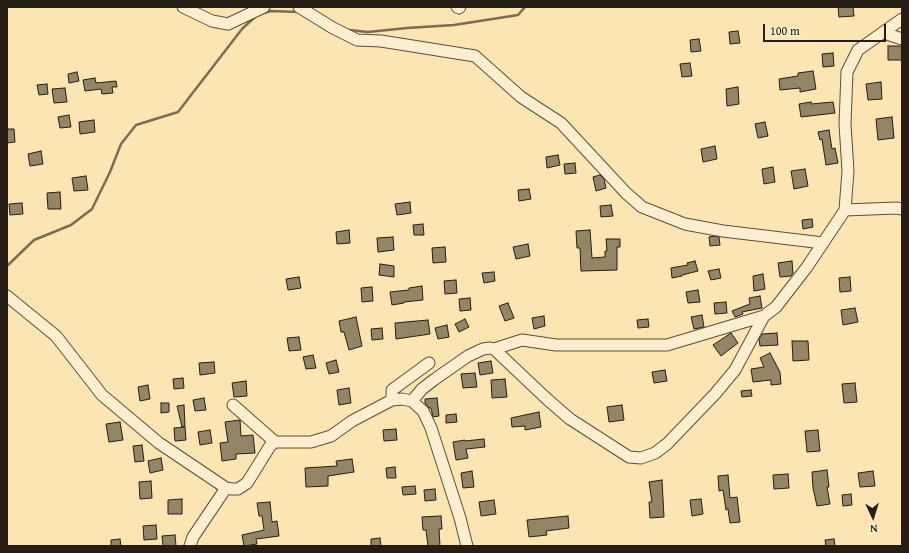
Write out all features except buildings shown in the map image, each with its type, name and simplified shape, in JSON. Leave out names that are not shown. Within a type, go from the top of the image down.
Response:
[{"type":"street","points":[[183,7],[212,21],[228,24],[264,7]]},
{"type":"street","points":[[301,8],[357,40],[381,41],[474,56],[521,97],[561,123],[642,207],[686,224],[723,231],[823,243]]},
{"type":"street","points":[[412,401],[422,389],[468,356],[483,349],[494,349],[522,340],[556,345],[667,345],[764,316],[776,307],[807,267],[845,210],[848,171],[845,124],[847,72],[858,50],[902,19]]},
{"type":"street","points":[[884,32],[902,39]]},
{"type":"street","points":[[845,210],[902,209]]},
{"type":"street","points":[[7,296],[56,336],[102,395],[159,443],[226,488],[238,489],[247,483],[270,446],[275,442],[311,442],[330,436],[352,421],[392,400],[402,399],[412,401],[423,411],[431,428],[456,504],[467,546]]},
{"type":"street","points":[[494,349],[570,419],[629,457],[641,458],[654,453],[667,444],[715,394],[735,370],[764,316]]},
{"type":"street","points":[[392,400],[392,390],[429,363]]},
{"type":"street","points":[[233,405],[275,442]]},
{"type":"street","points":[[190,546],[192,537],[226,488]]},
{"type":"waterway","points":[[349,30],[368,32],[454,25],[518,15],[525,7]]},
{"type":"waterway","points":[[264,13],[271,11],[299,12]]},
{"type":"waterway","points":[[7,266],[34,240],[71,225],[92,209],[110,172],[121,144],[136,125],[178,112],[242,29],[256,16]]}]
